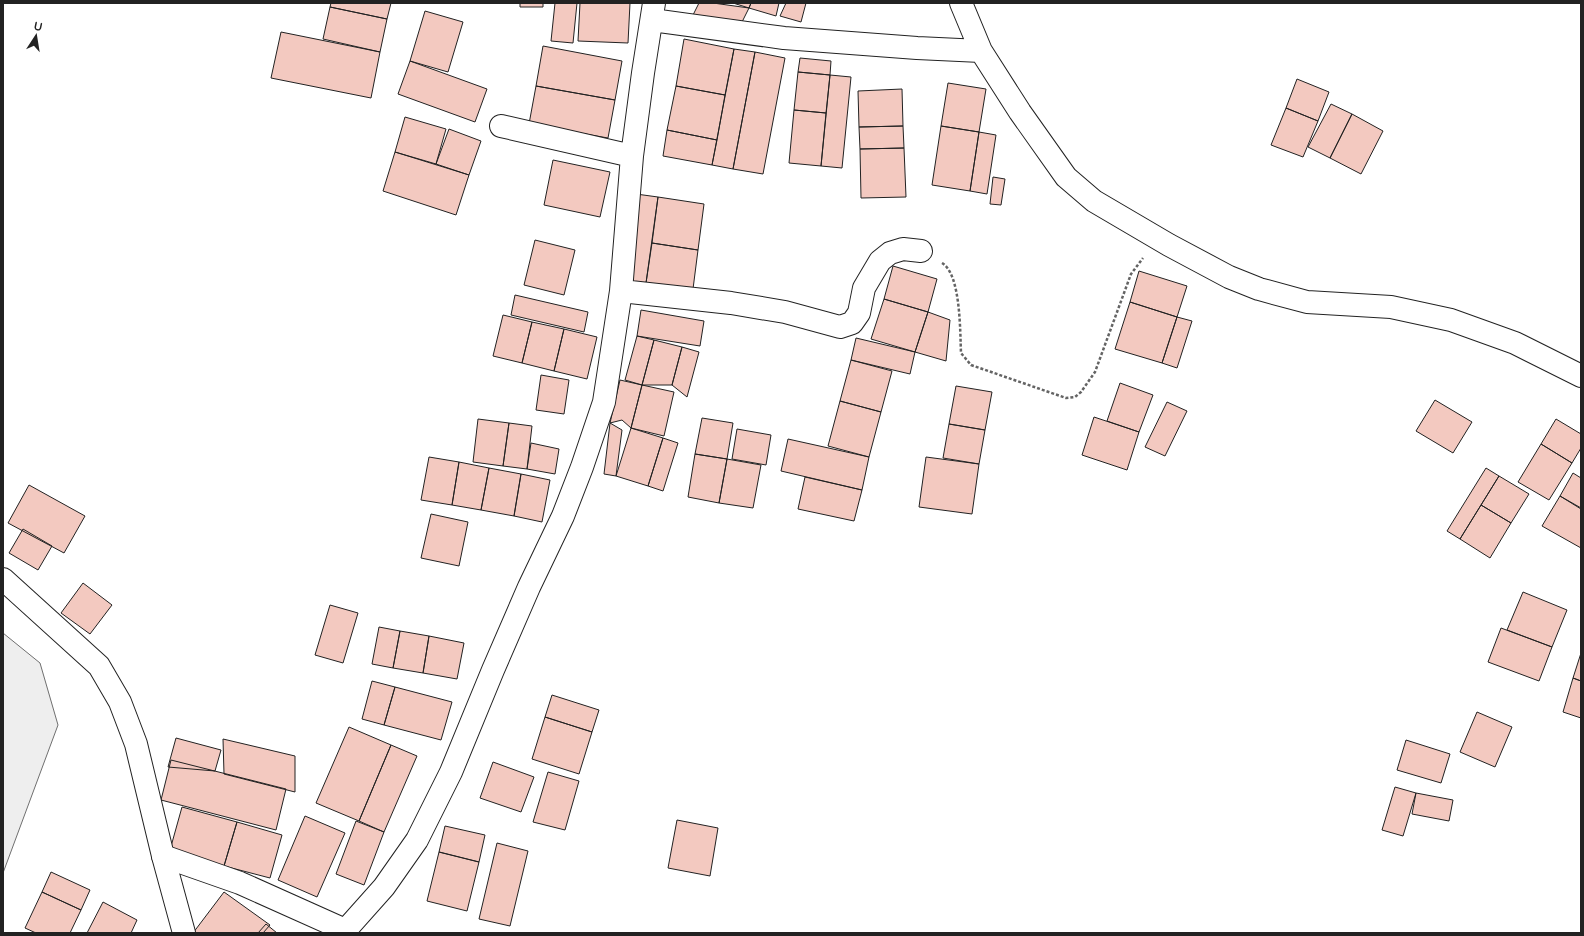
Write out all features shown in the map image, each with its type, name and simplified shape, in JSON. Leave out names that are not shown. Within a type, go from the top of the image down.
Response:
[{"type":"street","points":[[961,3],[981,51],[1066,177],[1094,201],[1169,245],[1229,277],[1258,289],[1307,302],[1391,307],[1451,320],[1515,343],[1581,376]]},
{"type":"street","points":[[163,856],[240,883],[344,931],[384,887],[417,840],[451,772],[529,587],[563,516],[582,467],[604,402],[621,291],[632,156],[653,12],[784,38],[917,48],[981,51]]},
{"type":"street","points":[[501,126],[632,156]]},
{"type":"street","points":[[621,291],[731,303],[785,312],[840,327],[852,323],[859,313],[864,288],[880,261],[890,253],[903,249],[921,251]]},
{"type":"street","points":[[3,579],[99,666],[120,702],[136,744],[163,856],[184,933]]},
{"type":"path","points":[[921,251],[947,266],[955,283],[961,353],[965,359],[971,364],[1066,398],[1075,397],[1081,392],[1095,372],[1114,324],[1131,274],[1142,259],[1169,245]]},
{"type":"shaded area","points":[[3,633],[40,663],[58,725],[3,873]]},
{"type":"building","points":[[331,3],[391,3],[387,19],[330,7]]},
{"type":"building","points":[[520,3],[543,3],[543,7],[520,7]]},
{"type":"building","points":[[555,3],[577,3],[573,43],[551,41]]},
{"type":"building","points":[[580,3],[630,3],[628,43],[578,41]]},
{"type":"building","points":[[699,3],[713,3],[749,8],[741,24],[692,17]]},
{"type":"building","points":[[733,3],[751,3],[749,8]]},
{"type":"building","points":[[751,3],[779,3],[776,16],[749,8]]},
{"type":"building","points":[[786,3],[806,3],[801,22],[780,16]]},
{"type":"building","points":[[330,7],[387,19],[380,52],[323,39]]},
{"type":"building","points":[[425,11],[463,22],[448,72],[410,61]]},
{"type":"building","points":[[281,32],[380,52],[371,98],[271,78]]},
{"type":"building","points":[[684,39],[734,49],[725,95],[676,86]]},
{"type":"building","points":[[543,46],[622,61],[615,100],[536,86]]},
{"type":"building","points":[[734,49],[755,52],[733,169],[712,165]]},
{"type":"building","points":[[755,52],[785,58],[763,174],[733,169]]},
{"type":"building","points":[[800,58],[831,61],[830,75],[798,72]]},
{"type":"building","points":[[410,61],[487,89],[475,122],[398,94]]},
{"type":"building","points":[[798,72],[830,75],[826,113],[794,110]]},
{"type":"building","points":[[830,75],[851,77],[842,168],[821,166]]},
{"type":"building","points":[[1297,79],[1329,92],[1318,121],[1286,108]]},
{"type":"building","points":[[948,83],[986,89],[979,132],[941,126]]},
{"type":"building","points":[[536,86],[615,100],[608,138],[529,124]]},
{"type":"building","points":[[676,86],[725,95],[717,140],[667,130]]},
{"type":"building","points":[[902,89],[903,126],[859,127],[858,91]]},
{"type":"building","points":[[1331,104],[1352,114],[1330,158],[1308,147]]},
{"type":"building","points":[[1286,108],[1318,121],[1303,157],[1271,145]]},
{"type":"building","points":[[794,110],[826,113],[821,166],[789,163]]},
{"type":"building","points":[[1352,114],[1383,131],[1361,174],[1330,158]]},
{"type":"building","points":[[405,117],[446,129],[436,164],[395,152]]},
{"type":"building","points":[[903,126],[904,148],[860,149],[859,127]]},
{"type":"building","points":[[941,126],[979,132],[970,191],[932,185]]},
{"type":"building","points":[[449,129],[481,141],[469,175],[436,164]]},
{"type":"building","points":[[667,130],[717,140],[712,165],[663,156]]},
{"type":"building","points":[[979,132],[996,135],[987,194],[970,191]]},
{"type":"building","points":[[904,148],[906,197],[861,198],[860,149]]},
{"type":"building","points":[[395,152],[469,175],[456,215],[383,191]]},
{"type":"building","points":[[553,160],[610,172],[600,217],[544,205]]},
{"type":"building","points":[[993,177],[1005,179],[1001,205],[990,204]]},
{"type":"building","points":[[636,194],[658,197],[646,283],[625,280]]},
{"type":"building","points":[[658,197],[704,204],[698,250],[652,243]]},
{"type":"building","points":[[535,240],[575,250],[564,295],[524,285]]},
{"type":"building","points":[[652,243],[698,250],[693,289],[646,283]]},
{"type":"building","points":[[893,266],[937,279],[928,312],[884,299]]},
{"type":"building","points":[[1139,271],[1187,286],[1177,317],[1130,302]]},
{"type":"building","points":[[515,295],[588,312],[584,332],[511,315]]},
{"type":"building","points":[[884,299],[928,312],[915,352],[871,339]]},
{"type":"building","points":[[1130,302],[1177,317],[1162,363],[1115,349]]},
{"type":"building","points":[[641,310],[704,321],[700,346],[637,336]]},
{"type":"building","points":[[928,312],[950,320],[946,361],[915,352]]},
{"type":"building","points":[[503,315],[532,322],[522,363],[493,356]]},
{"type":"building","points":[[1177,317],[1192,321],[1177,368],[1162,363]]},
{"type":"building","points":[[532,322],[564,329],[554,371],[522,363]]},
{"type":"building","points":[[564,329],[597,337],[587,379],[554,371]]},
{"type":"building","points":[[637,336],[654,340],[642,385],[625,380]]},
{"type":"building","points":[[856,338],[915,352],[910,374],[851,360]]},
{"type":"building","points":[[654,340],[682,347],[672,385],[642,385]]},
{"type":"building","points":[[682,347],[699,352],[687,397],[672,385]]},
{"type":"building","points":[[851,360],[892,371],[881,412],[840,401]]},
{"type":"building","points":[[541,375],[569,380],[564,414],[536,410]]},
{"type":"building","points":[[620,380],[642,385],[631,428],[622,420],[610,423]]},
{"type":"building","points":[[1120,383],[1153,395],[1139,432],[1107,421]]},
{"type":"building","points":[[642,385],[674,392],[664,436],[631,428]]},
{"type":"building","points":[[956,386],[992,392],[985,430],[949,424]]},
{"type":"building","points":[[1435,400],[1472,422],[1453,453],[1416,431]]},
{"type":"building","points":[[840,401],[881,412],[869,457],[828,446]]},
{"type":"building","points":[[1167,402],[1187,411],[1165,456],[1145,447]]},
{"type":"building","points":[[1094,417],[1139,432],[1127,470],[1082,455]]},
{"type":"building","points":[[702,418],[733,423],[727,459],[695,454]]},
{"type":"building","points":[[478,419],[509,423],[503,466],[473,462]]},
{"type":"building","points":[[1556,419],[1581,434],[1581,448],[1572,463],[1541,444]]},
{"type":"building","points":[[509,423],[532,426],[527,469],[503,466]]},
{"type":"building","points":[[610,423],[622,430],[616,476],[604,474]]},
{"type":"building","points":[[949,424],[985,430],[979,464],[943,458]]},
{"type":"building","points":[[631,428],[663,438],[648,486],[616,476]]},
{"type":"building","points":[[737,429],[771,435],[766,465],[732,459]]},
{"type":"building","points":[[663,438],[678,443],[663,491],[648,486]]},
{"type":"building","points":[[788,439],[869,457],[862,490],[781,471]]},
{"type":"building","points":[[531,443],[559,449],[555,474],[527,469]]},
{"type":"building","points":[[1541,444],[1572,463],[1549,500],[1518,482]]},
{"type":"building","points":[[695,454],[727,459],[719,503],[688,497]]},
{"type":"building","points":[[429,457],[459,462],[452,505],[421,500]]},
{"type":"building","points":[[926,457],[979,464],[972,514],[919,507]]},
{"type":"building","points":[[727,459],[761,465],[753,508],[719,503]]},
{"type":"building","points":[[459,462],[489,468],[481,510],[452,505]]},
{"type":"building","points":[[489,468],[521,474],[514,516],[481,510]]},
{"type":"building","points":[[1486,468],[1499,476],[1460,539],[1447,531]]},
{"type":"building","points":[[1573,473],[1581,478],[1581,508],[1560,496]]},
{"type":"building","points":[[521,474],[550,480],[542,522],[514,516]]},
{"type":"building","points":[[1499,476],[1529,494],[1511,523],[1481,505]]},
{"type":"building","points":[[805,477],[862,490],[854,521],[798,509]]},
{"type":"building","points":[[29,485],[85,516],[64,553],[8,523]]},
{"type":"building","points":[[1560,496],[1581,509],[1581,548],[1542,526]]},
{"type":"building","points":[[1481,505],[1511,523],[1490,558],[1460,539]]},
{"type":"building","points":[[431,514],[468,522],[459,566],[421,558]]},
{"type":"building","points":[[23,529],[52,546],[38,570],[9,553]]},
{"type":"building","points":[[83,583],[112,605],[90,634],[61,613]]},
{"type":"building","points":[[1523,592],[1567,610],[1552,647],[1507,630]]},
{"type":"building","points":[[330,605],[358,613],[343,663],[315,655]]},
{"type":"building","points":[[379,627],[400,631],[393,668],[372,664]]},
{"type":"building","points":[[1501,628],[1552,647],[1539,681],[1488,662]]},
{"type":"building","points":[[400,631],[429,636],[423,673],[393,668]]},
{"type":"building","points":[[429,636],[464,643],[457,679],[423,673]]},
{"type":"building","points":[[1581,653],[1581,681],[1573,678]]},
{"type":"building","points":[[1573,678],[1581,681],[1581,718],[1563,712]]},
{"type":"building","points":[[372,681],[395,687],[384,725],[362,719]]},
{"type":"building","points":[[395,687],[452,702],[441,740],[384,725]]},
{"type":"building","points":[[552,695],[599,710],[592,732],[545,717]]},
{"type":"building","points":[[1477,712],[1512,727],[1495,767],[1460,752]]},
{"type":"building","points":[[545,717],[592,732],[579,774],[532,759]]},
{"type":"building","points":[[349,727],[391,745],[359,821],[316,803]]},
{"type":"building","points":[[176,738],[221,750],[215,771],[168,767]]},
{"type":"building","points":[[223,739],[295,756],[295,792],[224,774]]},
{"type":"building","points":[[1406,740],[1450,754],[1441,783],[1397,770]]},
{"type":"building","points":[[391,745],[417,756],[384,832],[359,821]]},
{"type":"building","points":[[171,760],[286,789],[276,830],[161,800]]},
{"type":"building","points":[[493,762],[534,777],[521,812],[480,798]]},
{"type":"building","points":[[548,772],[579,781],[565,830],[533,822]]},
{"type":"building","points":[[1395,787],[1416,793],[1403,836],[1382,830]]},
{"type":"building","points":[[1416,793],[1453,800],[1449,821],[1412,814]]},
{"type":"building","points":[[182,807],[237,822],[224,866],[170,850]]},
{"type":"building","points":[[305,816],[345,833],[317,897],[278,880]]},
{"type":"building","points":[[677,820],[718,828],[710,876],[668,868]]},
{"type":"building","points":[[356,821],[384,832],[364,885],[336,874]]},
{"type":"building","points":[[237,822],[282,835],[270,878],[224,866]]},
{"type":"building","points":[[445,826],[485,835],[479,862],[439,852]]},
{"type":"building","points":[[497,843],[528,851],[510,926],[479,919]]},
{"type":"building","points":[[439,852],[479,862],[467,911],[427,901]]},
{"type":"building","points":[[51,872],[90,890],[81,910],[42,892]]},
{"type":"building","points":[[42,892],[81,910],[70,933],[36,933],[25,928]]},
{"type":"building","points":[[224,892],[270,925],[263,933],[193,933]]},
{"type":"building","points":[[103,902],[137,920],[131,933],[87,933]]},
{"type":"building","points":[[266,924],[277,933],[258,933]]}]
